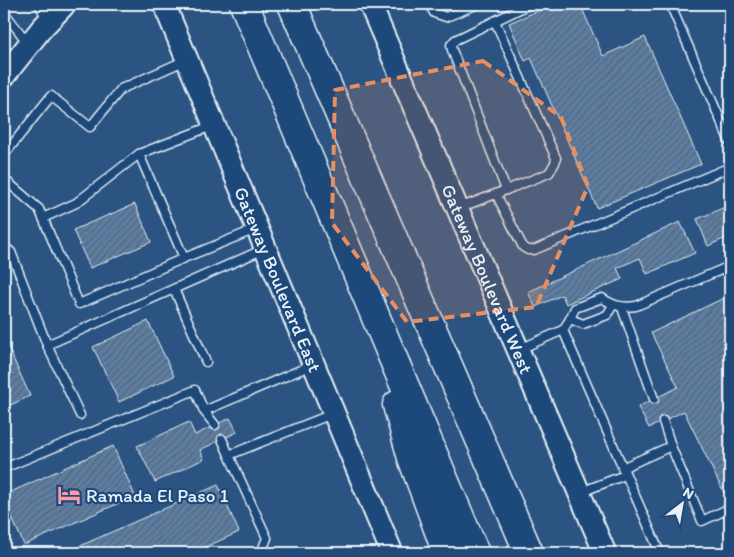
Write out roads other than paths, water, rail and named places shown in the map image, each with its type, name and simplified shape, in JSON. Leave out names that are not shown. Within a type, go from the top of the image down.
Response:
[{"type":"highway","points":[[244,4],[475,553]]},
{"type":"highway","points":[[292,4],[529,553]]},
{"type":"highway","points":[[363,285],[412,458],[447,553]]},
{"type":"main road","points":[[4,76],[29,44],[48,10],[64,4]]},
{"type":"main road","name":"Gateway Boulevard East","points":[[164,4],[176,14],[188,59],[392,553]]},
{"type":"main road","name":"Gateway Boulevard West","points":[[370,4],[605,553]]},
{"type":"lane","points":[[430,4],[434,13],[446,17],[478,4]]},
{"type":"lane","points":[[506,190],[452,50],[452,45],[455,40],[495,21],[517,7],[530,4]]},
{"type":"lane","points":[[670,4],[730,142]]},
{"type":"lane","points":[[4,12],[29,44]]},
{"type":"lane","points":[[458,208],[549,173],[556,158],[495,21]]},
{"type":"lane","points":[[4,155],[51,96],[90,127],[121,89],[188,59]]},
{"type":"lane","points":[[43,218],[76,204],[139,154],[215,125]]},
{"type":"lane","points":[[139,154],[184,258]]},
{"type":"lane","points":[[496,194],[523,247],[528,250],[534,250],[730,167]]},
{"type":"lane","points":[[4,179],[40,208],[79,304],[258,228]]},
{"type":"lane","points":[[4,246],[11,252],[47,345],[80,415]]},
{"type":"lane","points":[[47,345],[266,248]]},
{"type":"lane","points":[[518,349],[563,330],[575,308],[602,298],[613,306],[622,308],[636,306],[730,266]]},
{"type":"lane","points":[[174,289],[206,362]]},
{"type":"lane","points":[[570,319],[583,324],[607,315],[613,306]]},
{"type":"lane","points":[[622,308],[654,399]]},
{"type":"lane","points":[[563,330],[660,553]]},
{"type":"lane","points":[[204,411],[314,364]]},
{"type":"lane","points":[[4,468],[195,390],[204,411],[215,425]]},
{"type":"lane","points":[[229,455],[334,413]]},
{"type":"lane","points":[[663,421],[671,446],[702,521],[730,508]]},
{"type":"lane","points":[[222,439],[267,538],[261,553]]},
{"type":"lane","points":[[580,493],[671,446]]},
{"type":"place","name":"Ramada El Paso 1","points":[[69,495]]}]
